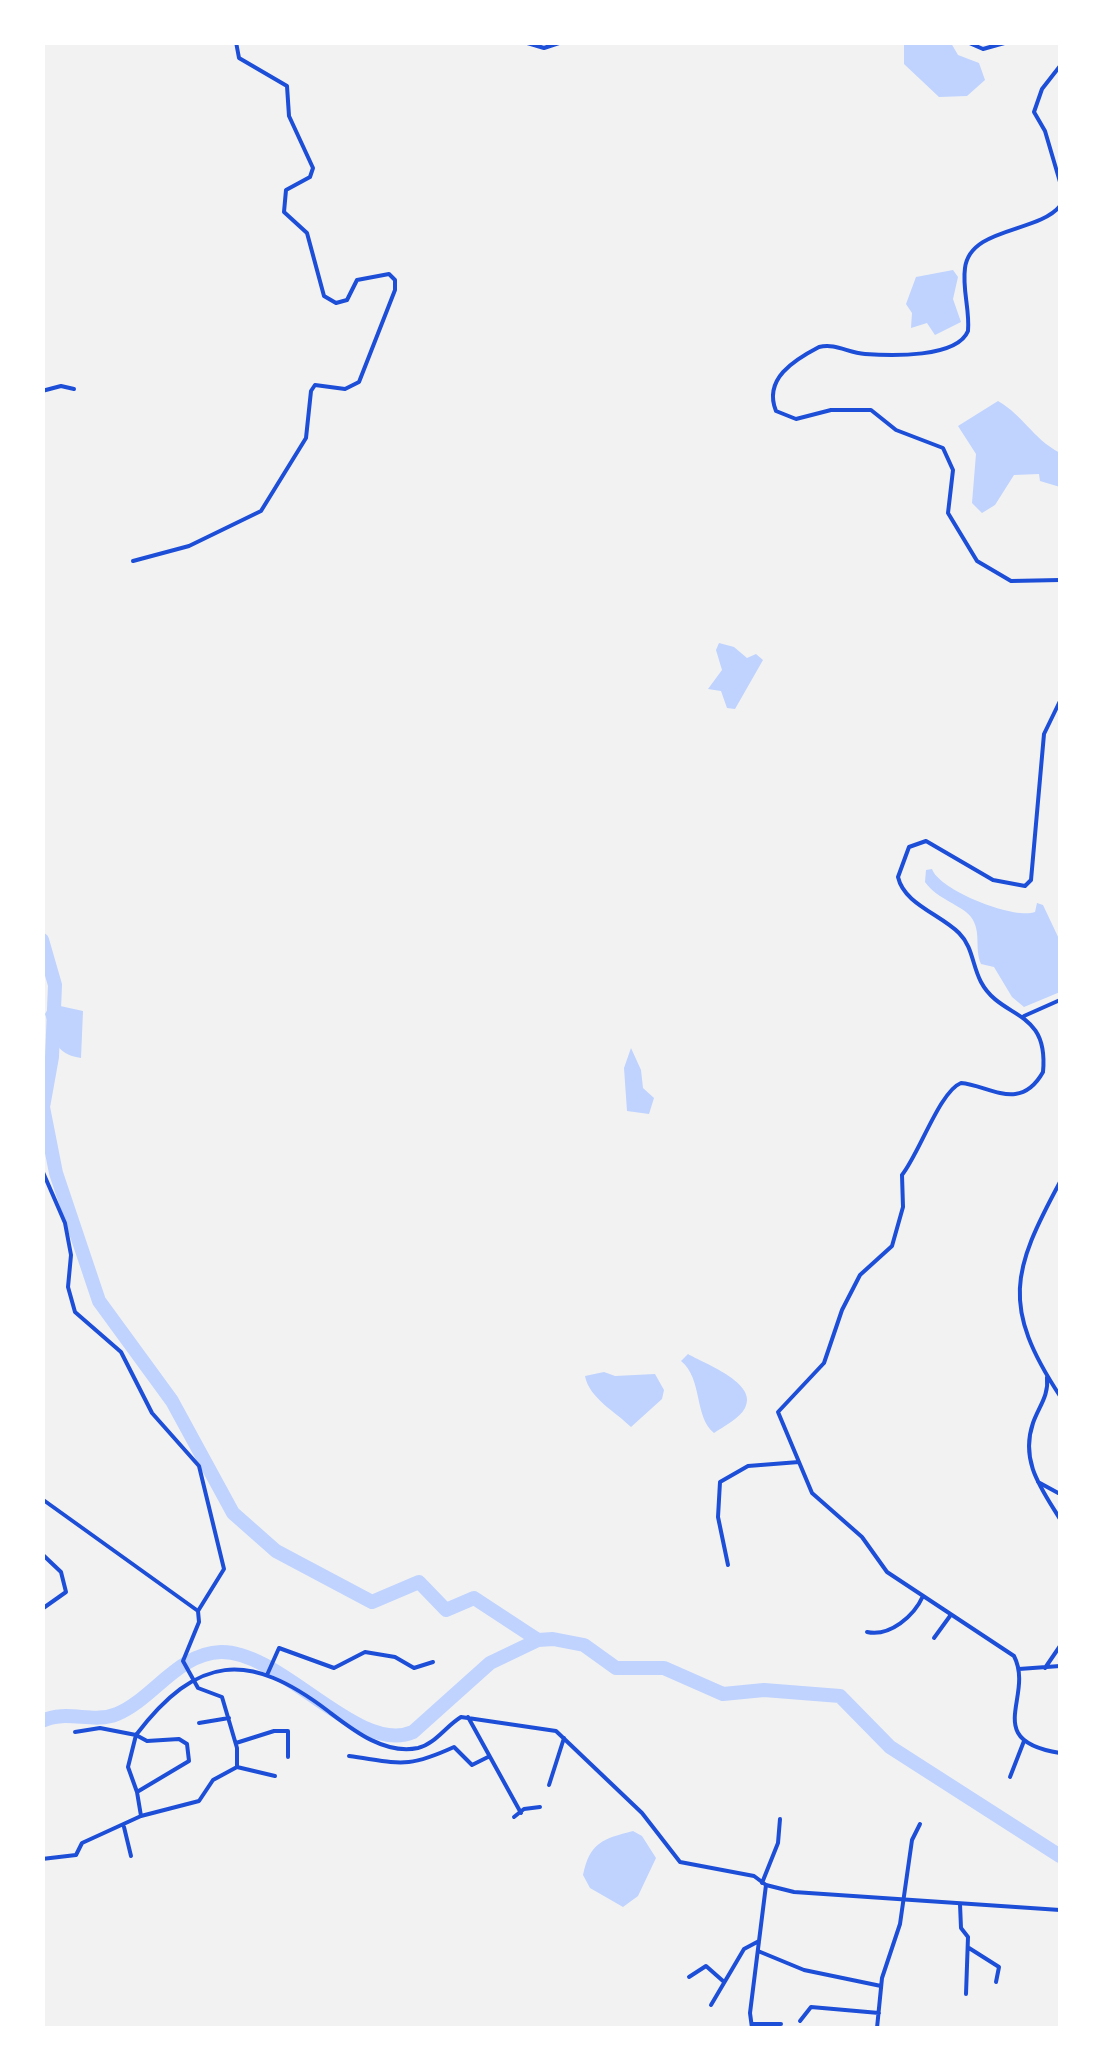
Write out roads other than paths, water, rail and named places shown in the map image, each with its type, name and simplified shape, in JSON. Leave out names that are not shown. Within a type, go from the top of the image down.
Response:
[{"type":"street","points":[[133,561],[190,546],[262,511],[306,438],[311,391],[316,385],[345,389],[359,382],[370,365],[376,333],[394,290],[395,280],[389,274],[356,280],[350,296],[341,302],[329,300],[322,292],[308,233],[284,212],[286,190],[310,178],[313,168],[291,122],[287,86],[239,58],[236,42]]},
{"type":"street","points":[[524,42],[544,48],[562,42]]},
{"type":"street","points":[[967,42],[983,49],[1008,42]]},
{"type":"street","points":[[1060,66],[1042,89],[1034,112],[1045,131],[1060,182]]},
{"type":"street","points":[[1060,206],[1049,218],[980,244],[967,258],[964,287],[969,320],[965,339],[959,344],[872,354],[819,347],[787,368],[772,396],[776,412],[788,418],[831,410],[870,410],[896,430],[943,448],[953,470],[948,512],[977,562],[1011,581],[1060,580]]},
{"type":"street","points":[[42,391],[61,386],[74,389]]},
{"type":"street","points":[[1060,701],[1044,734],[1031,880],[1025,886],[1005,885],[926,841],[908,847],[898,876],[907,895],[964,937],[987,990],[1024,1016],[1039,1038],[1043,1072],[1031,1086],[1008,1094],[997,1096],[961,1084],[948,1092],[915,1161],[902,1175],[903,1207],[892,1246],[854,1284],[824,1363],[779,1410],[816,1498],[862,1537],[893,1578],[1014,1656],[1019,1669],[1014,1724],[1024,1741],[1060,1752]]},
{"type":"street","points":[[1024,1016],[1060,1000]]},
{"type":"street","points":[[42,1170],[65,1223],[71,1254],[68,1287],[76,1312],[121,1352],[152,1412],[199,1466],[224,1569],[198,1611],[199,1622],[183,1661],[198,1688],[222,1697],[236,1743],[237,1768]]},
{"type":"street","points":[[1060,1182],[1025,1248],[1019,1280],[1021,1308],[1046,1373],[1060,1396]]},
{"type":"street","points":[[1046,1373],[1048,1390],[1030,1436],[1029,1466],[1060,1520]]},
{"type":"street","points":[[728,1564],[718,1517],[720,1482],[748,1466],[799,1462]]},
{"type":"street","points":[[1037,1482],[1060,1494]]},
{"type":"street","points":[[42,1500],[198,1611]]},
{"type":"street","points":[[42,1554],[61,1572],[66,1592],[42,1609]]},
{"type":"street","points":[[867,1632],[879,1634],[892,1628],[913,1614],[923,1596]]},
{"type":"street","points":[[934,1638],[950,1616]]},
{"type":"street","points":[[1045,1668],[1060,1646]]},
{"type":"street","points":[[269,1671],[279,1648],[334,1668],[365,1652],[395,1658],[414,1668],[433,1662]]},
{"type":"street","points":[[1019,1669],[1060,1666]]},
{"type":"street","points":[[142,1816],[128,1767],[136,1735],[163,1700],[193,1676],[244,1668],[269,1671],[354,1731],[387,1745],[417,1748],[468,1717],[542,1726],[564,1736],[642,1813],[680,1862],[754,1876],[764,1884],[901,1900],[1060,1910]]},
{"type":"street","points":[[468,1717],[520,1813]]},
{"type":"street","points":[[200,1723],[229,1718]]},
{"type":"street","points":[[75,1732],[100,1728],[147,1740],[179,1739],[190,1755],[189,1761],[137,1792]]},
{"type":"street","points":[[236,1743],[274,1730],[288,1731],[288,1757]]},
{"type":"street","points":[[549,1786],[564,1736]]},
{"type":"street","points":[[1010,1777],[1024,1741]]},
{"type":"street","points":[[349,1756],[404,1765],[430,1760],[454,1747],[472,1765],[488,1757]]},
{"type":"street","points":[[42,1859],[76,1855],[82,1843],[142,1816],[199,1801],[213,1780],[237,1768],[275,1776]]},
{"type":"street","points":[[514,1817],[540,1807]]},
{"type":"street","points":[[780,1818],[778,1843],[764,1884],[752,2026],[781,2024]]},
{"type":"street","points":[[877,2028],[881,1986],[900,1924],[912,1840],[920,1824]]},
{"type":"street","points":[[124,1826],[131,1856]]},
{"type":"street","points":[[960,1904],[967,1947],[966,1994]]},
{"type":"street","points":[[711,2005],[744,1948],[759,1941]]},
{"type":"street","points":[[967,1947],[999,1967],[996,1982]]},
{"type":"street","points":[[758,1951],[804,1970],[881,1986]]},
{"type":"street","points":[[689,1977],[706,1966],[723,1981]]},
{"type":"street","points":[[800,2021],[810,2006],[878,2013]]},
{"type":"water","points":[[904,43],[951,43],[958,55],[979,63],[985,80],[967,96],[939,97],[904,64]]},
{"type":"water","points":[[953,270],[958,277],[953,299],[961,322],[935,335],[927,323],[911,328],[912,313],[906,304],[916,277]]},
{"type":"water","points":[[998,401],[1060,453],[1060,487],[1040,481],[1039,474],[1014,475],[995,505],[982,513],[972,503],[976,454],[958,426]]},
{"type":"water","points":[[719,643],[734,647],[747,658],[756,654],[763,660],[735,709],[727,708],[721,691],[708,689],[722,670],[716,650]]},
{"type":"water","points":[[932,869],[948,886],[995,907],[1025,913],[1035,912],[1037,903],[1043,905],[1060,941],[1060,992],[1024,1007],[1012,997],[994,967],[981,964],[971,917],[925,882],[926,870]]},
{"type":"water","points":[[51,1004],[83,1011],[81,1058],[65,1053],[56,1043],[45,1014]]},
{"type":"water","points":[[631,1048],[641,1070],[643,1088],[654,1098],[649,1114],[627,1111],[624,1068]]},
{"type":"water","points":[[688,1354],[737,1382],[747,1399],[739,1415],[714,1433],[704,1418],[693,1378],[681,1361]]},
{"type":"water","points":[[604,1372],[615,1376],[655,1374],[664,1390],[662,1399],[631,1427],[597,1398],[588,1384],[585,1376]]},
{"type":"water","points":[[633,1831],[642,1836],[656,1858],[638,1896],[623,1907],[590,1888],[583,1875],[599,1844]]},
{"type":"waterway","points":[[42,940],[55,985],[52,1057],[43,1107],[56,1173],[99,1301],[172,1401],[233,1513],[276,1551],[372,1602],[419,1582],[446,1610],[474,1598],[538,1640]]},
{"type":"waterway","points":[[42,1721],[61,1716],[99,1718],[117,1714],[192,1660],[221,1652],[245,1656],[269,1667],[368,1729],[391,1735],[413,1732],[490,1663],[538,1640],[553,1639],[584,1645],[616,1668],[664,1668],[723,1694],[764,1690],[840,1696],[890,1747],[1060,1856]]}]
